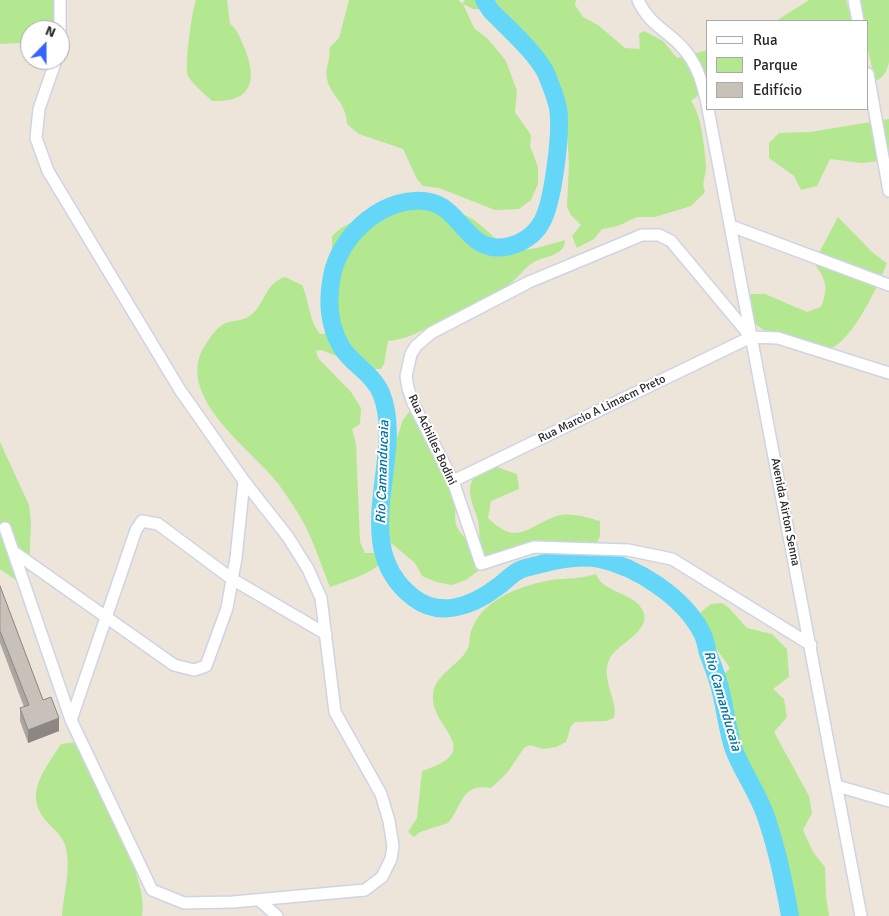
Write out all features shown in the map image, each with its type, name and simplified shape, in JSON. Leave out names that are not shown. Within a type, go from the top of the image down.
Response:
[{"type":"street","points":[[60,0],[60,20]]},
{"type":"street","name":"Avenida Airton Senna","points":[[638,0],[645,16],[681,46],[701,75],[706,99]]},
{"type":"street","points":[[854,0],[858,20]]},
{"type":"street","points":[[6,528],[71,720],[152,890],[184,902],[259,900],[365,890],[382,877],[391,859],[392,846],[389,821],[380,794],[335,712],[321,598],[308,569],[288,537],[244,481],[180,390],[48,171],[36,138],[39,109],[53,70]]},
{"type":"street","points":[[869,80],[889,191]]},
{"type":"street","name":"Avenida Airton Senna","points":[[708,110],[861,916]]},
{"type":"street","points":[[731,226],[889,286]]},
{"type":"street","name":"Rua Achilles Bodini","points":[[751,337],[671,241],[659,235],[642,235],[529,282],[431,333],[416,346],[407,364],[408,388],[413,403],[452,481],[481,564],[534,547],[628,550],[672,559],[810,644]]},
{"type":"street","points":[[751,337],[778,338],[889,373]]},
{"type":"street","name":"Rua Marcio A Limacm Preto","points":[[452,481],[751,337]]},
{"type":"street","points":[[14,552],[174,665],[194,670],[206,666],[227,608],[244,481]]},
{"type":"street","points":[[71,720],[136,530],[142,521],[158,524],[232,579],[326,634]]},
{"type":"street","points":[[837,786],[889,801]]},
{"type":"street","points":[[259,900],[277,916]]},
{"type":"green space","points":[[0,0],[53,0],[54,20],[20,20],[20,43],[0,44]]},
{"type":"green space","points":[[196,0],[227,0],[230,24],[240,37],[251,70],[251,79],[248,87],[236,98],[225,101],[212,101],[188,76],[189,38]]},
{"type":"green space","points":[[349,0],[459,0],[462,4],[465,0],[576,0],[575,5],[583,17],[598,25],[625,48],[640,49],[639,34],[644,31],[663,41],[677,58],[706,51],[706,90],[691,101],[700,123],[703,142],[706,166],[705,192],[691,206],[655,217],[637,217],[618,226],[602,229],[594,239],[577,248],[572,236],[581,225],[571,215],[567,207],[569,165],[567,128],[563,107],[552,79],[525,35],[507,16],[491,10],[473,9],[463,4],[474,28],[488,39],[506,61],[517,91],[515,112],[531,135],[530,146],[538,167],[538,184],[531,200],[519,209],[495,210],[439,188],[423,186],[417,179],[403,149],[359,134],[347,124],[344,110],[329,85],[326,75],[330,56],[329,48],[339,38]]},
{"type":"green space","points":[[809,0],[846,0],[852,20],[778,20]]},
{"type":"green space","points":[[856,0],[889,0],[889,62],[885,74],[875,81],[869,54],[869,20],[860,20]]},
{"type":"green space","points":[[889,119],[889,163],[879,161],[861,163],[830,159],[817,186],[801,190],[794,176],[769,158],[769,143],[779,133],[810,132]]},
{"type":"green space","points":[[426,209],[463,214],[474,220],[498,240],[515,249],[534,249],[565,240],[564,245],[554,255],[531,264],[511,283],[489,297],[413,335],[388,341],[384,364],[381,369],[371,369],[321,350],[316,351],[318,358],[351,392],[361,408],[360,424],[352,429],[356,444],[360,542],[365,553],[376,553],[382,560],[380,564],[368,572],[330,587],[308,530],[291,501],[266,469],[222,424],[210,407],[201,390],[197,373],[200,355],[218,328],[226,323],[251,315],[273,284],[285,277],[302,285],[316,329],[320,334],[328,334],[333,320],[332,236],[341,228],[364,218],[389,212]]},
{"type":"green space","points":[[838,217],[873,253],[887,263],[870,300],[853,328],[834,347],[824,350],[776,335],[758,326],[744,310],[751,294],[765,294],[807,312],[821,307],[825,296],[825,286],[816,266],[820,251]]},
{"type":"green space","points":[[409,412],[429,439],[453,483],[457,497],[455,514],[457,527],[467,539],[480,545],[478,521],[471,498],[470,486],[476,476],[488,464],[517,474],[519,489],[491,501],[488,518],[506,531],[514,533],[528,530],[559,515],[583,516],[600,521],[600,536],[594,550],[581,557],[536,554],[506,562],[490,562],[466,580],[452,585],[436,582],[422,576],[415,563],[391,543],[385,528],[393,449],[403,420]]},
{"type":"green space","points":[[0,442],[29,505],[31,522],[29,570],[16,580],[0,569]]},
{"type":"green space","points":[[596,574],[604,585],[629,597],[639,605],[644,613],[644,621],[641,628],[615,652],[607,666],[608,681],[615,711],[614,718],[606,721],[575,722],[571,726],[566,742],[556,747],[543,749],[530,745],[524,748],[507,773],[491,788],[481,787],[468,792],[448,823],[420,832],[414,837],[408,832],[417,818],[422,771],[441,763],[451,755],[454,747],[434,707],[434,688],[442,676],[467,650],[471,632],[478,618],[485,609],[499,598],[524,587],[551,580],[579,578]]},
{"type":"green space","points":[[722,603],[747,628],[772,634],[787,649],[789,677],[773,689],[784,699],[787,717],[774,732],[809,796],[812,813],[803,830],[813,852],[825,867],[829,916],[787,916],[781,902],[775,851],[763,816],[741,780],[722,701],[724,674],[730,668],[706,634],[701,619],[701,612],[711,604]]},
{"type":"green space","points":[[78,742],[129,847],[141,890],[142,916],[62,916],[68,869],[66,849],[62,838],[41,815],[36,794],[42,775],[61,744]]},
{"type":"building","points":[[0,586],[43,700],[51,697],[59,718],[28,730],[20,708],[29,705],[0,631]]},
{"type":"waterway","name":"Rio Camanducaia","points":[[484,0],[491,11],[521,40],[535,57],[546,73],[553,90],[558,108],[559,133],[552,186],[545,216],[540,225],[531,235],[514,245],[496,248],[484,245],[474,239],[441,206],[430,202],[413,201],[397,204],[382,210],[368,220],[344,245],[337,260],[329,295],[331,322],[337,339],[346,354],[377,386],[381,393],[387,417],[387,444],[380,527],[383,553],[394,577],[414,598],[434,607],[456,607],[466,604],[487,594],[522,569],[570,558],[593,558],[614,563],[643,576],[671,595],[693,618],[704,636],[720,688],[733,747],[762,805],[769,826],[780,865],[790,916]]}]
